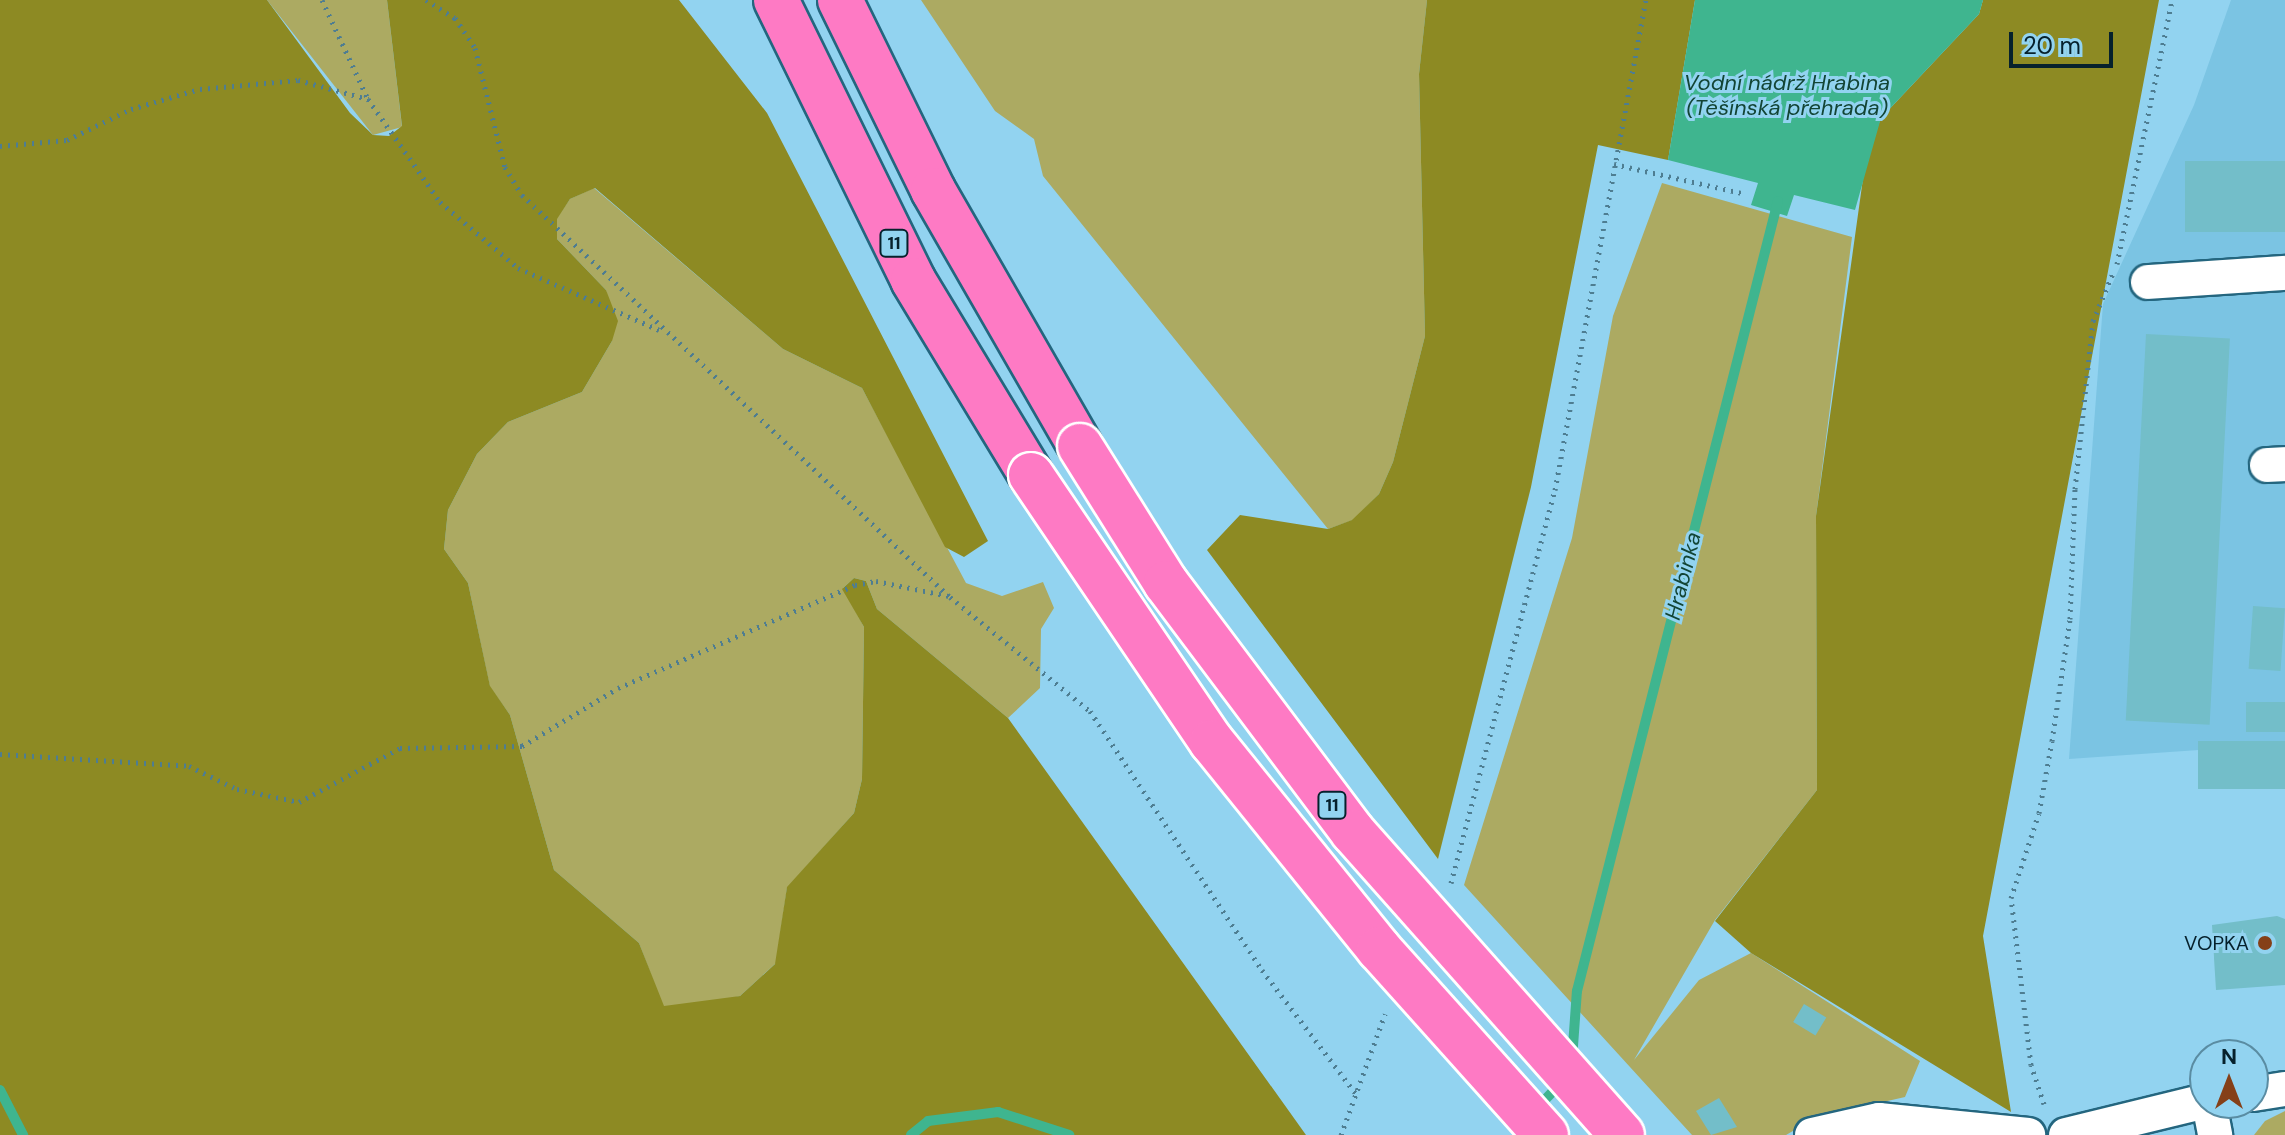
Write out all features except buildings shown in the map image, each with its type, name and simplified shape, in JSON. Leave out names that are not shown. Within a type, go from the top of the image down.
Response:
[{"type":"highway","name":"11","points":[[776,0],[913,280],[1031,475],[1212,742],[1379,949],[1546,1135]]},
{"type":"highway","name":"11","points":[[840,0],[933,190],[1080,446],[1166,583],[1344,820],[1622,1135]]},
{"type":"street","points":[[2148,282],[2285,273]]},
{"type":"street","points":[[1812,1135],[1879,1120],[2048,1130],[2189,1105]]},
{"type":"path","points":[[322,0],[368,99],[440,202],[471,232],[518,268],[662,332]]},
{"type":"path","points":[[426,0],[455,18],[475,48],[505,167],[522,195],[662,332],[950,597],[1090,711],[1262,970],[1356,1094]]},
{"type":"path","points":[[1450,887],[1555,490],[1646,0]]},
{"type":"path","points":[[2048,1130],[2031,1065],[2011,898],[2039,813],[2070,619],[2075,489],[2093,321],[2117,263],[2172,0]]},
{"type":"path","points":[[0,146],[67,140],[131,109],[200,89],[298,80],[368,99]]},
{"type":"path","points":[[1614,164],[1746,194]]},
{"type":"path","points":[[0,754],[189,766],[237,789],[299,802],[400,748],[522,746],[618,688],[855,585],[876,581],[950,597]]},
{"type":"path","points":[[1341,1135],[1385,1014]]},
{"type":"shaded area","points":[[0,0],[267,0],[350,113],[373,135],[389,136],[402,126],[387,0],[679,0],[767,113],[988,541],[964,557],[945,547],[862,388],[783,349],[595,188],[570,199],[557,219],[557,239],[606,290],[618,321],[612,341],[582,392],[508,422],[477,454],[448,510],[444,549],[468,583],[490,686],[510,715],[554,870],[639,943],[664,1006],[740,996],[775,964],[787,887],[854,813],[862,779],[864,627],[842,589],[854,578],[866,581],[877,609],[1008,718],[1306,1135],[0,1135]]},
{"type":"shaded area","points":[[267,0],[387,0],[402,127],[373,135]]},
{"type":"shaded area","points":[[921,0],[1427,0],[1419,74],[1425,336],[1393,462],[1379,494],[1353,520],[1328,529],[1043,176],[1034,139],[995,111]]},
{"type":"shaded area","points":[[1427,0],[1695,0],[1668,160],[1598,145],[1531,487],[1438,859],[1207,550],[1240,515],[1328,529],[1352,520],[1379,494],[1393,462],[1425,336],[1419,74]]},
{"type":"shaded area","points":[[1983,0],[2159,0],[1983,936],[2011,1112],[1751,953],[1715,921],[1817,790],[1816,516],[1866,157],[1881,118],[1979,14]]},
{"type":"shaded area","points":[[2231,0],[2285,0],[2285,744],[2069,759],[2103,304],[2194,105]]},
{"type":"shaded area","points":[[1662,183],[1852,237],[1816,516],[1817,790],[1715,920],[1634,1060],[1699,980],[1751,953],[1920,1061],[1905,1097],[1817,1117],[1786,1135],[1692,1135],[1464,885],[1572,538],[1613,316]]},
{"type":"shaded area","points":[[594,188],[783,349],[862,388],[966,583],[1002,596],[1043,582],[1054,608],[1041,629],[1040,688],[1008,718],[877,609],[866,581],[854,578],[843,588],[864,627],[862,779],[854,813],[787,888],[776,963],[740,996],[697,1007],[663,1006],[639,943],[554,870],[510,715],[490,687],[468,583],[444,549],[448,510],[477,454],[508,422],[582,392],[612,341],[606,290],[557,239],[556,219],[570,199]]},
{"type":"shaded area","points":[[2285,1111],[2285,1135],[2254,1135],[2269,1119]]},
{"type":"water","name":"Vodní nádrž Hrabina (Těšínská přehrada)","points":[[1695,0],[1983,0],[1979,14],[1881,118],[1855,210],[1794,195],[1787,216],[1751,205],[1758,183],[1668,160]]},
{"type":"waterway","name":"Hrabinka","points":[[1572,1060],[1577,991],[1778,201]]},
{"type":"waterway","name":"Hrabinka","points":[[1535,1110],[1563,1081]]},
{"type":"waterway","points":[[0,1090],[23,1135]]},
{"type":"waterway","points":[[911,1135],[928,1121],[998,1112],[1069,1135]]},
{"type":"place","name":"VOPKA","points":[[2265,943]]}]
